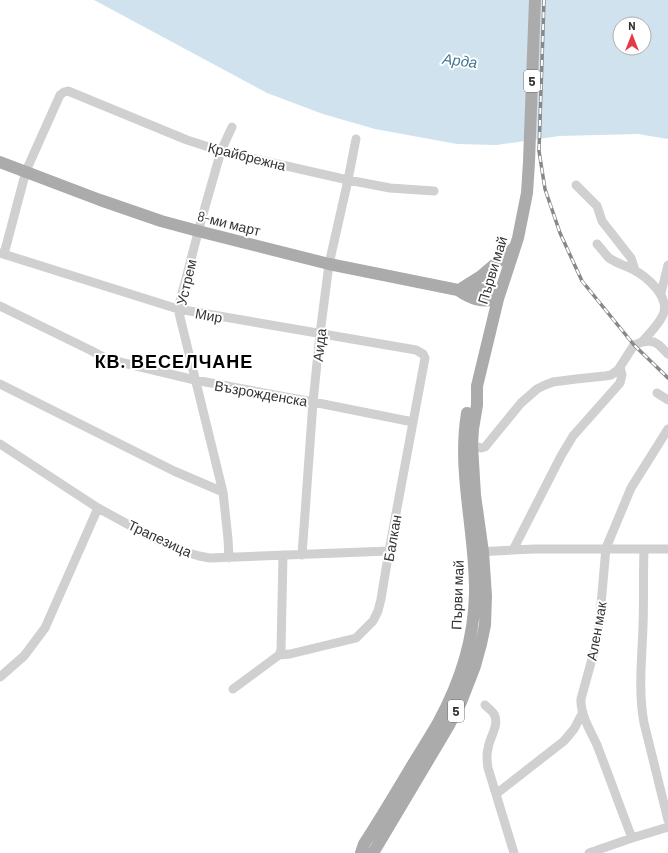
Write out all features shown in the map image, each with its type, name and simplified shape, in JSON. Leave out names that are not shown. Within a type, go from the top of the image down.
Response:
[{"type":"main road","name":"Първи май","points":[[373,853],[448,728],[466,691],[482,644],[485,624],[486,596],[465,479],[465,429],[469,403],[477,386],[498,300],[516,246],[524,213],[530,162],[535,0]]},
{"type":"main road","name":"8-ми март","points":[[0,162],[100,200],[161,221],[329,264],[458,290]]},
{"type":"main road","points":[[458,290],[482,276],[516,246]]},
{"type":"main road","points":[[458,290],[468,288],[484,290],[492,294],[498,300]]},
{"type":"main road","points":[[458,290],[466,296],[474,299],[488,301],[498,300]]},
{"type":"main road","points":[[474,299],[482,306],[493,320]]},
{"type":"main road","name":"Първи май","points":[[361,853],[364,844],[438,722],[456,686],[464,664],[470,640],[478,552],[472,445],[477,405],[477,386]]},
{"type":"street","name":"Крайбрежна","points":[[26,171],[60,95],[68,91],[187,140],[221,151],[390,188],[434,191]]},
{"type":"street","name":"Устрем","points":[[229,558],[223,492],[178,310],[198,231],[221,151],[232,126]]},
{"type":"street","name":"Аида","points":[[302,555],[313,402],[329,264],[356,139]]},
{"type":"street","points":[[2,253],[26,171]]},
{"type":"street","points":[[576,185],[597,206],[602,221],[631,258],[635,270]]},
{"type":"street","points":[[597,244],[609,258],[635,270],[646,278],[661,293]]},
{"type":"street","name":"Мир","points":[[2,253],[178,310],[416,350],[423,354]]},
{"type":"street","points":[[642,342],[660,320],[664,312],[661,293],[668,265]]},
{"type":"street","name":"Възрожденска","points":[[0,308],[90,350],[107,360],[195,380],[413,422]]},
{"type":"street","points":[[472,445],[481,448],[485,447],[521,403],[534,391],[541,387],[553,382],[576,378],[605,376],[615,372],[620,367],[634,345],[642,342],[654,342],[668,354]]},
{"type":"street","name":"Балкан","points":[[279,655],[290,654],[356,638],[373,621],[378,611],[425,358],[423,354]]},
{"type":"street","points":[[514,550],[572,436],[620,383],[622,375],[620,367]]},
{"type":"street","points":[[0,384],[174,471],[223,492]]},
{"type":"street","points":[[657,393],[668,400]]},
{"type":"street","name":"Ален мак","points":[[632,838],[580,705],[580,699],[595,648],[600,616],[606,548],[631,488],[668,429]]},
{"type":"street","name":"Трапезица","points":[[0,444],[98,508],[153,538],[182,551],[199,556],[210,558],[229,558],[389,552]]},
{"type":"street","points":[[0,677],[24,656],[45,628],[98,508]]},
{"type":"street","points":[[478,552],[606,548],[668,549]]},
{"type":"street","points":[[644,549],[640,689],[641,707],[668,820]]},
{"type":"street","points":[[233,689],[279,655],[281,650],[283,555]]},
{"type":"street","points":[[485,705],[494,714],[496,722],[488,747],[488,768],[514,853]]},
{"type":"street","points":[[496,794],[564,741],[574,729],[583,712]]},
{"type":"street","points":[[588,853],[610,850],[632,838],[668,827]]},
{"type":"water","name":"Арда","points":[[94,0],[668,0],[668,139],[638,134],[559,136],[497,145],[457,144],[375,129],[323,114],[267,93]]},
{"type":"railway","points":[[544,0],[539,151],[545,189],[560,233],[582,281],[634,345],[668,378]]},
{"type":"district","name":"КВ. ВЕСЕЛЧАНЕ","points":[[174,361]]}]
